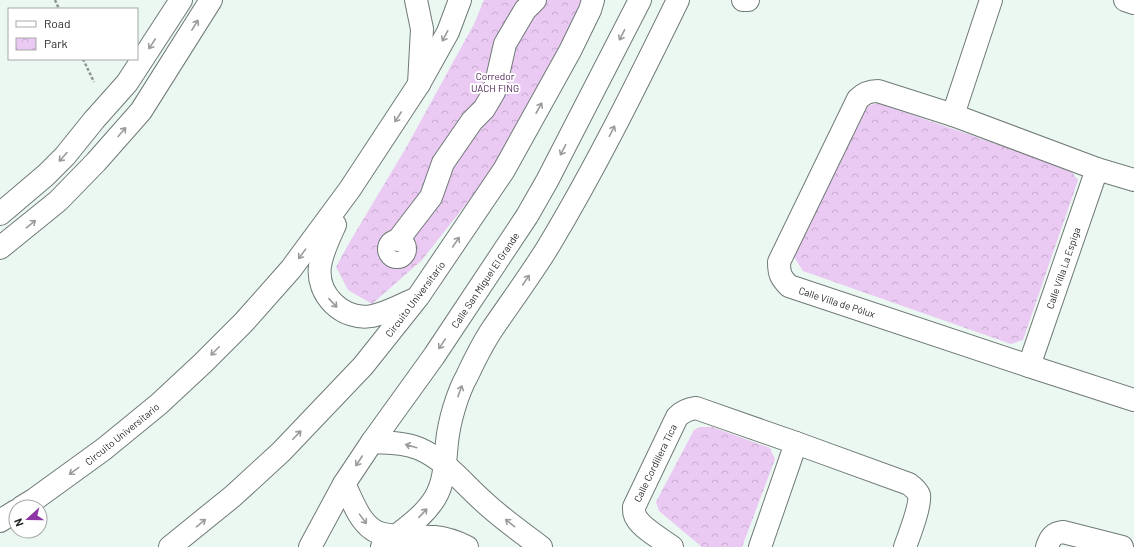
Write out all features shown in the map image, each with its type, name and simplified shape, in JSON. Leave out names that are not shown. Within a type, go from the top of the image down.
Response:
[{"type":"street","points":[[0,214],[46,175],[127,83],[181,0]]},
{"type":"street","points":[[0,248],[58,201],[96,162],[141,111],[211,0]]},
{"type":"street","points":[[416,0],[422,29],[419,84]]},
{"type":"street","name":"Circuito Universitario","points":[[35,499],[104,449],[159,404],[244,322],[291,269],[350,189],[419,84],[448,32],[460,0]]},
{"type":"street","points":[[398,240],[432,197],[443,163],[494,92],[505,44],[525,10],[535,0]]},
{"type":"street","name":"Calle San Miguel El Grande","points":[[310,547],[344,484],[372,442],[434,356],[527,216],[547,181],[640,0]]},
{"type":"street","points":[[389,541],[415,522],[436,497],[445,464],[452,415],[465,378],[490,333],[546,249],[591,172],[641,76],[678,0]]},
{"type":"street","points":[[743,0],[748,0]]},
{"type":"street","points":[[953,115],[991,0]]},
{"type":"street","points":[[1125,0],[1134,3]]},
{"type":"street","name":"Circuito Universitario","points":[[170,547],[233,496],[281,452],[363,366],[418,297],[504,170],[570,51],[593,3]]},
{"type":"street","name":"Calle Villa de Pólux","points":[[1134,180],[1097,169],[953,115],[878,91],[870,91],[858,99],[779,262],[779,272],[782,280],[789,286],[1134,400]]},
{"type":"street","points":[[117,94],[141,111]]},
{"type":"street","points":[[83,133],[96,162]]},
{"type":"street","name":"Calle Villa La Espiga","points":[[1029,366],[1097,169]]},
{"type":"street","points":[[350,189],[323,252],[320,267],[322,287],[329,300],[338,308],[359,317],[384,313],[418,297]]},
{"type":"street","name":"Calle Cordillera Tica","points":[[672,547],[638,521],[634,514],[634,507],[677,417],[682,412],[696,408],[909,484],[915,488],[919,495],[919,503],[905,547]]},
{"type":"street","points":[[372,442],[409,445],[432,455],[445,464],[484,502],[541,547]]},
{"type":"street","points":[[760,547],[796,443]]},
{"type":"street","points":[[344,484],[364,522],[389,541],[436,538],[451,540],[467,547]]},
{"type":"street","points":[[1047,547],[1049,540],[1058,532],[1064,532],[1122,547]]},
{"type":"path","points":[[83,60],[94,82]]},
{"type":"green space","name":"Corredor UACH FING","points":[[484,0],[583,0],[538,102],[507,152],[422,260],[372,304],[348,290],[336,267],[407,146],[474,24]]},
{"type":"green space","points":[[878,103],[1069,169],[1078,180],[1023,340],[1011,344],[803,271],[794,257],[802,237],[868,106]]},
{"type":"green space","points":[[700,427],[712,427],[770,448],[775,459],[742,547],[702,547],[659,511],[656,502],[694,430]]}]
